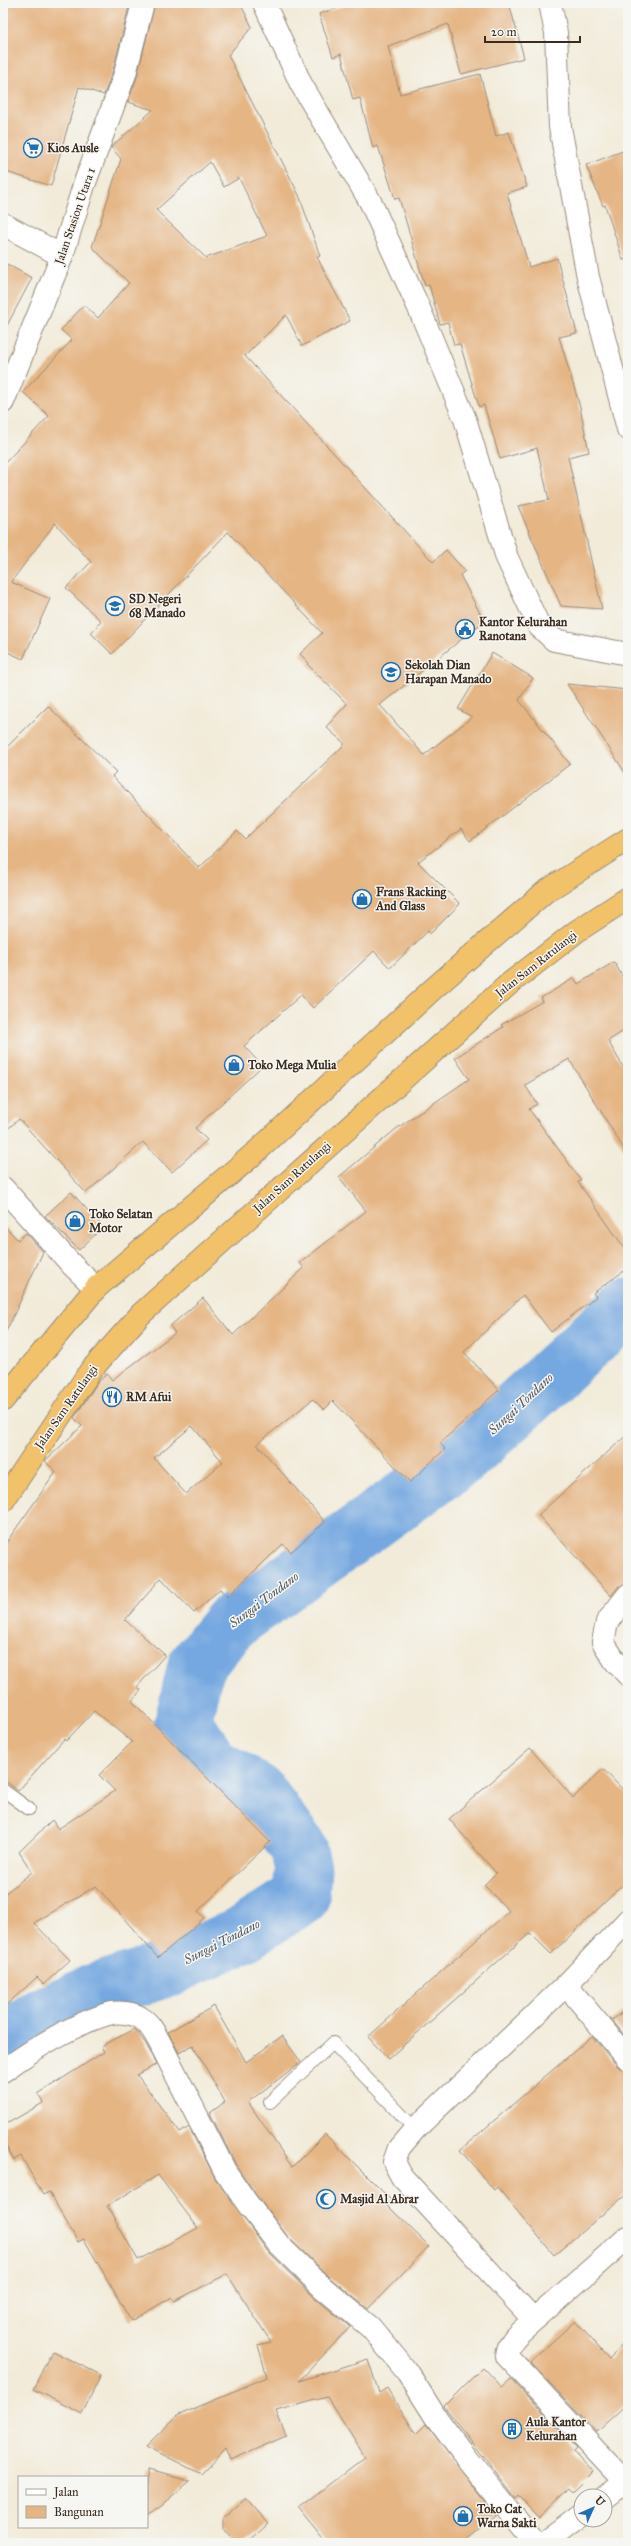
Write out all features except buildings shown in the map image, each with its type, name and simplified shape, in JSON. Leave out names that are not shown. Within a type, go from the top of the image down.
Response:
[{"type":"highway","points":[[3,1400],[96,1288],[255,1153],[433,989],[545,892],[628,839]]},
{"type":"highway","name":"Jalan Sam Ratulangi","points":[[3,1501],[91,1370],[141,1314],[509,984],[577,931],[628,898]]},
{"type":"street","name":"Jalan Stasion Utara 1","points":[[3,402],[62,256],[84,185],[125,74],[143,3]]},
{"type":"street","points":[[264,3],[301,84],[370,201],[418,306],[465,419],[508,558],[539,626],[554,640],[628,654]]},
{"type":"street","points":[[550,3],[556,33],[560,126],[588,277],[628,429]]},
{"type":"street","points":[[3,224],[62,256]]},
{"type":"street","points":[[3,1188],[72,1265],[96,1288]]},
{"type":"street","points":[[628,1595],[607,1622],[603,1642],[615,1661],[628,1675]]},
{"type":"street","points":[[534,2320],[402,2177],[394,2162],[399,2148],[415,2129],[566,1985],[628,1920]]},
{"type":"street","points":[[566,1985],[628,2059]]},
{"type":"street","points":[[3,2071],[36,2047],[110,2013],[128,2014],[141,2018],[151,2028],[161,2045],[225,2171],[247,2203],[279,2245],[322,2287],[371,2328],[408,2373],[435,2416],[461,2451],[535,2543]]},
{"type":"street","points":[[613,2491],[627,2480],[507,2356],[508,2347],[512,2340],[628,2237]]},
{"type":"street","points":[[544,2543],[573,2521]]},
{"type":"lane","points":[[3,1790],[29,1809]]},
{"type":"lane","points":[[270,2102],[333,2043],[415,2129]]},
{"type":"waterway","name":"Sungai Tondano","points":[[3,2041],[41,2016],[92,1993],[169,1968],[243,1934],[301,1897],[303,1868],[298,1847],[258,1792],[212,1764],[183,1722],[196,1666],[231,1623],[464,1456],[628,1306]]},
{"type":"place","name":"Kios Ausle","points":[[33,148]]},
{"type":"place","name":"SD Negeri 68 Manado","points":[[115,606]]},
{"type":"place","name":"Kantor Kelurahan Ranotana","points":[[465,629]]},
{"type":"place","name":"Sekolah Dian Harapan Manado","points":[[391,672]]},
{"type":"place","name":"Frans Racking And Glass","points":[[362,899]]},
{"type":"place","name":"Toko Mega Mulia","points":[[234,1065]]},
{"type":"place","name":"Toko Selatan Motor","points":[[75,1221]]},
{"type":"place","name":"RM Afui","points":[[112,1397]]},
{"type":"place","name":"Masjid Al Abrar","points":[[326,2199]]},
{"type":"place","name":"Aula Kantor Kelurahan","points":[[512,2429]]},
{"type":"place","name":"Toko Cat Warna Sakti","points":[[463,2516]]}]
